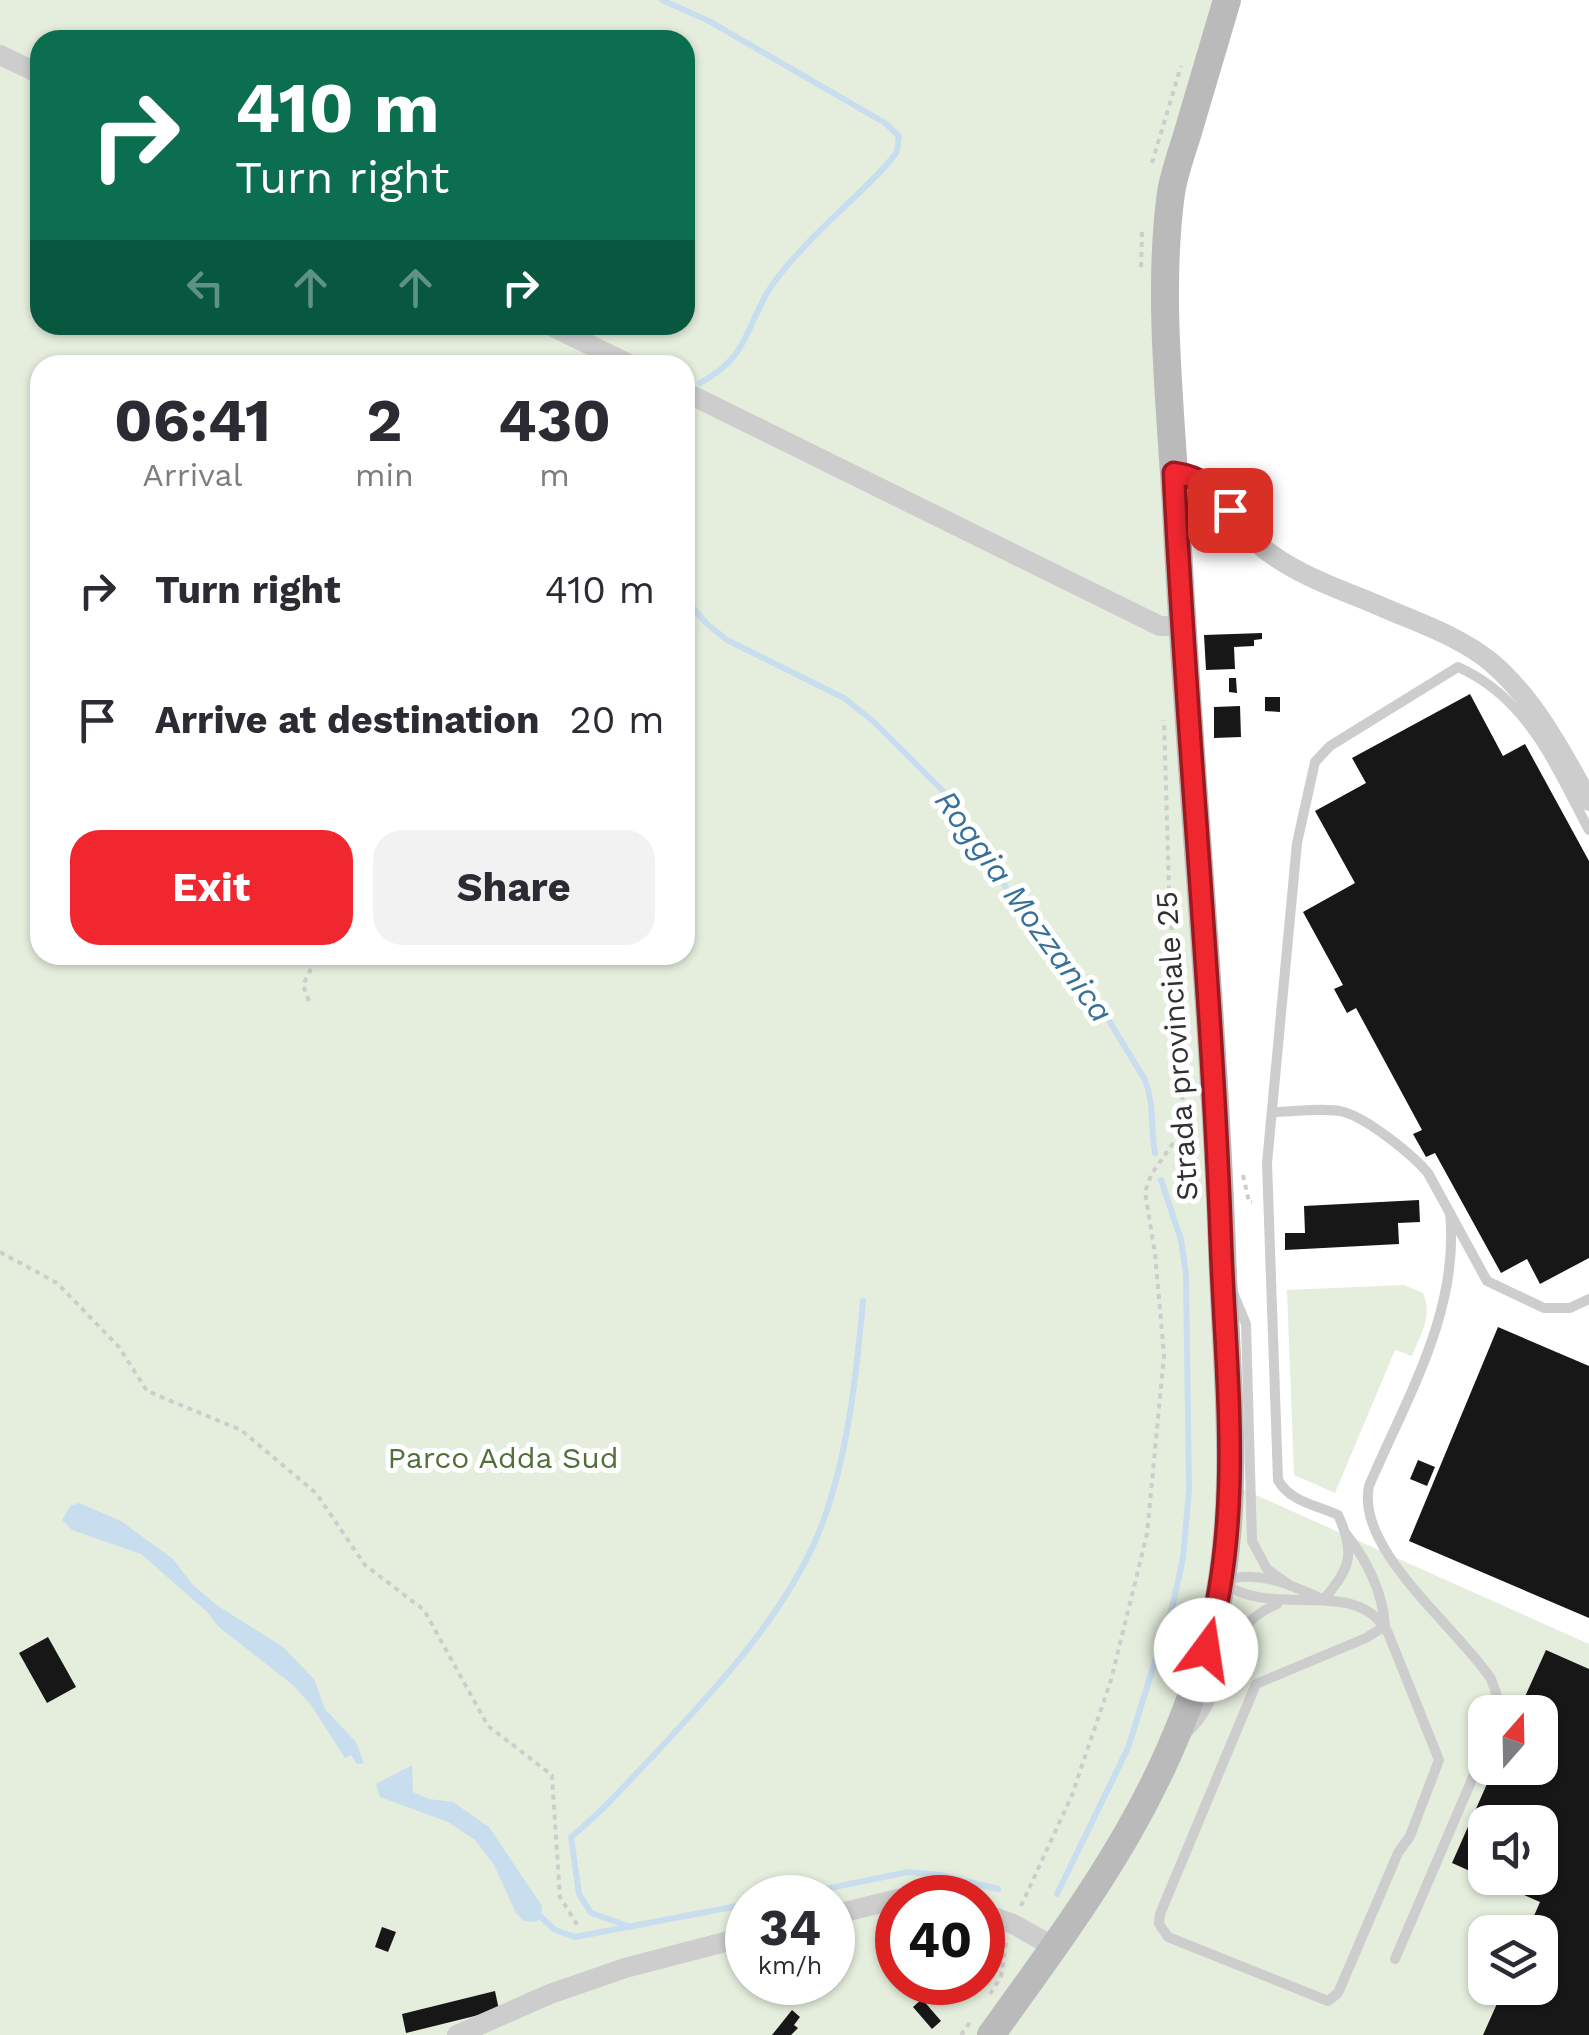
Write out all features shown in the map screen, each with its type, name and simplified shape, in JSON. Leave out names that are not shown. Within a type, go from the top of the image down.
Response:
[{"type":"street","name":"Strada provinciale 25","points":[[981,2027],[1054,1947],[1107,1872],[1175,1743],[1200,1671],[1222,1582],[1231,1462],[1213,1071],[1181,626],[1165,270],[1171,189],[1227,0]]},
{"type":"street","points":[[0,55],[30,69]]},
{"type":"street","points":[[569,335],[610,355]]},
{"type":"street","points":[[695,397],[1160,626],[1181,626]]},
{"type":"street","points":[[1174,473],[1193,476],[1210,485],[1249,534],[1297,570],[1438,630],[1492,663],[1550,731],[1589,801]]},
{"type":"street","points":[[1005,1921],[1054,1947]]},
{"type":"street","points":[[457,2035],[550,1994],[626,1968],[725,1942]]},
{"type":"lane","points":[[1385,1626],[1366,1638],[1256,1684],[1160,1914],[1159,1924],[1168,1937],[1318,1999],[1334,1998],[1439,1765],[1385,1626],[1384,1607],[1362,1554],[1338,1516],[1298,1500],[1284,1491],[1278,1480],[1267,1162],[1297,843],[1315,762],[1330,746],[1458,667],[1476,675],[1535,729],[1589,830]]},
{"type":"lane","points":[[1272,1112],[1344,1112],[1382,1134],[1415,1158],[1487,1281],[1544,1308],[1570,1308],[1589,1299]]},
{"type":"lane","points":[[1450,1213],[1452,1259],[1445,1303],[1369,1486],[1367,1502],[1390,1560],[1492,1679],[1496,1695]]},
{"type":"lane","points":[[1222,1273],[1238,1298],[1246,1324],[1252,1541],[1267,1569],[1292,1586]]},
{"type":"lane","points":[[1324,1599],[1348,1565],[1346,1534]]},
{"type":"lane","points":[[1222,1582],[1248,1576],[1292,1586],[1365,1610],[1385,1626]]},
{"type":"lane","points":[[1222,1582],[1247,1596],[1283,1601],[1324,1599]]},
{"type":"lane","points":[[1175,1743],[1191,1730],[1210,1704],[1230,1649],[1245,1623],[1283,1601]]},
{"type":"lane","points":[[1395,1959],[1470,1785]]},
{"type":"path","points":[[1151,170],[1184,56]]},
{"type":"path","points":[[1141,268],[1142,230]]},
{"type":"path","points":[[1005,1947],[1072,1795],[1100,1713],[1147,1534],[1164,1355],[1159,1284],[1145,1192],[1151,1175],[1178,1136],[1183,1107],[1169,888],[1164,720]]},
{"type":"path","points":[[308,1001],[303,985],[313,965]]},
{"type":"path","points":[[0,1252],[57,1283],[119,1347],[147,1390],[241,1430],[301,1480],[316,1493],[365,1565],[424,1610],[488,1726],[552,1775],[560,1897],[578,1926]]},
{"type":"path","points":[[961,2035],[981,2027]]},
{"type":"green space","name":"Parco Adda Sud","points":[[0,0],[1219,0],[1164,184],[1220,1479],[1589,1644],[1589,2035],[0,2035]]},
{"type":"green space","points":[[1404,1285],[1423,1293],[1425,1325],[1412,1356],[1395,1350],[1335,1493],[1294,1475],[1287,1290]]},
{"type":"water","points":[[79,1503],[121,1521],[173,1559],[193,1585],[218,1606],[283,1647],[314,1679],[325,1709],[356,1742],[364,1763],[357,1764],[351,1755],[345,1758],[311,1705],[293,1685],[220,1628],[141,1554],[72,1530],[62,1520],[70,1506]]},
{"type":"water","points":[[412,1765],[413,1792],[453,1802],[489,1827],[542,1906],[536,1922],[524,1921],[516,1913],[494,1865],[475,1840],[448,1822],[380,1797],[376,1784]]},
{"type":"building","points":[[1262,633],[1262,639],[1254,640],[1254,646],[1234,647],[1235,669],[1206,670],[1204,635]]},
{"type":"building","points":[[1229,678],[1236,678],[1237,693],[1229,692]]},
{"type":"building","points":[[1470,694],[1503,756],[1525,744],[1589,861],[1589,1258],[1540,1284],[1527,1259],[1501,1273],[1435,1153],[1426,1157],[1413,1134],[1422,1130],[1356,1008],[1347,1013],[1334,989],[1343,985],[1303,912],[1355,883],[1315,811],[1366,783],[1352,758]]},
{"type":"building","points":[[1265,697],[1280,697],[1280,712],[1265,711]]},
{"type":"building","points":[[1240,706],[1241,737],[1214,738],[1214,707]]},
{"type":"building","points":[[1419,1200],[1420,1222],[1398,1223],[1399,1244],[1285,1250],[1285,1233],[1305,1233],[1304,1206]]},
{"type":"building","points":[[1498,1327],[1589,1366],[1589,1618],[1409,1541]]},
{"type":"building","points":[[1418,1460],[1435,1467],[1427,1486],[1410,1479]]},
{"type":"building","points":[[48,1637],[76,1687],[47,1703],[19,1653]]},
{"type":"building","points":[[1546,1650],[1589,1669],[1589,2035],[1483,2035],[1496,2005],[1558,2005],[1558,1915],[1534,1915],[1540,1902],[1524,1895],[1558,1895],[1558,1805],[1478,1805],[1486,1785],[1558,1785],[1558,1695],[1526,1695]]},
{"type":"building","points":[[1468,1827],[1468,1870],[1452,1863]]},
{"type":"building","points":[[382,1927],[396,1932],[388,1952],[375,1947]]},
{"type":"building","points":[[495,1991],[499,2010],[406,2033],[402,2014]]},
{"type":"building","points":[[927,2005],[941,2021],[932,2029],[913,2007]]},
{"type":"building","points":[[792,2010],[800,2017],[794,2025],[798,2028],[791,2035],[772,2035]]},
{"type":"waterway","name":"Roggia Mozzanica","points":[[662,0],[709,21],[885,123],[899,136],[892,159],[776,280],[727,364],[700,383]]},
{"type":"waterway","name":"Roggia Mozzanica","points":[[695,610],[727,640],[844,698],[873,721],[949,797],[1009,893],[1054,936],[1076,966],[1145,1080],[1155,1153]]},
{"type":"waterway","name":"Roggia Mozzanica","points":[[1057,1894],[1128,1748],[1173,1604],[1183,1558],[1189,1491],[1186,1274],[1181,1240],[1161,1180]]},
{"type":"waterway","points":[[631,1927],[591,1913],[579,1894],[571,1837],[613,1798],[719,1683],[761,1631],[798,1575],[834,1488],[853,1394],[863,1301]]},
{"type":"waterway","points":[[893,1875],[940,1875]]},
{"type":"waterway","points":[[855,1883],[875,1879]]},
{"type":"waterway","points":[[541,1917],[555,1930],[575,1937],[725,1908]]},
{"type":"route","points":[[1206,1650],[1225,1563],[1231,1462],[1215,1108],[1189,757],[1174,473],[1193,476],[1210,485],[1230,510]]}]
